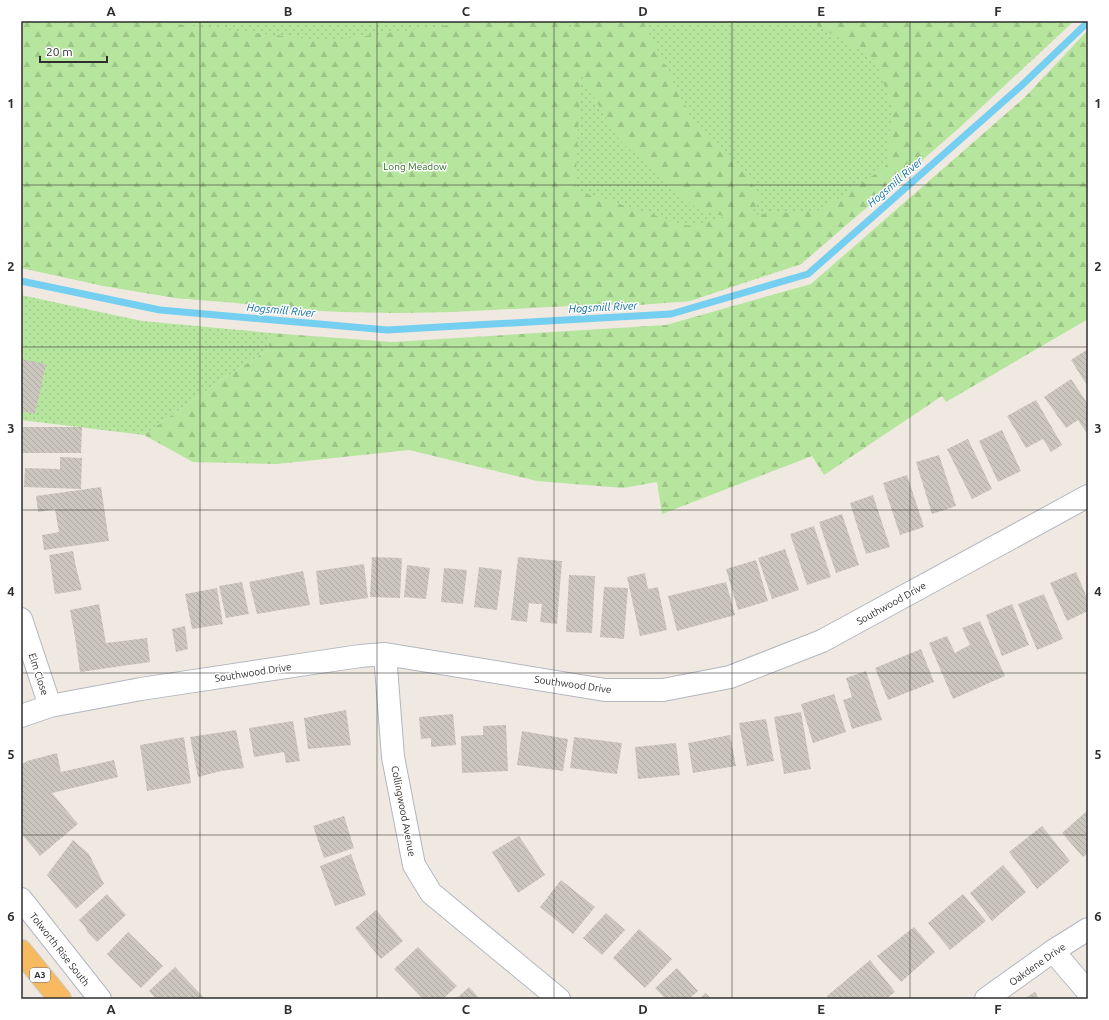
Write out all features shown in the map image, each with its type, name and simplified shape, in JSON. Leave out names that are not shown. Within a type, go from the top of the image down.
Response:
[{"type":"highway","name":"A3","points":[[21,951],[60,999]]},
{"type":"street","name":"Southwood Drive","points":[[21,716],[50,706],[141,689],[360,656],[385,654],[605,690],[663,690],[730,678],[822,641],[1088,496]]},
{"type":"street","name":"Elm Close","points":[[21,619],[50,706]]},
{"type":"street","name":"Collingwood Avenue","points":[[385,654],[393,757],[414,865],[431,893],[559,999]]},
{"type":"street","name":"Tolworth Rise South","points":[[21,899],[100,999]]},
{"type":"street","name":"Oakdene Drive","points":[[986,999],[1053,951],[1088,929]]},
{"type":"street","points":[[1053,951],[1088,992]]},
{"type":"green space","name":"Long Meadow","points":[[21,21],[1074,21],[960,127],[801,264],[690,301],[397,313],[176,298],[104,286],[21,268]]},
{"type":"green space","name":"Long Meadow","points":[[21,21],[167,21],[167,23],[327,41],[479,21],[561,21],[574,36],[573,21],[643,21],[692,119],[746,173],[760,199],[751,215],[821,210],[887,166],[892,107],[875,59],[809,21],[1073,21],[960,127],[801,264],[745,281],[690,301],[639,305],[586,305],[454,312],[397,313],[300,310],[176,298],[104,286],[21,267]],"holes":[[[581,76],[620,141],[696,208],[726,217],[689,226],[575,190]]]},
{"type":"green space","points":[[1088,30],[1088,319],[946,402],[942,396],[824,475],[812,456],[662,514],[657,482],[623,488],[537,481],[409,450],[277,464],[193,462],[144,435],[223,379],[268,350],[271,333],[392,342],[666,325],[811,284],[1024,98]]},
{"type":"green space","points":[[21,295],[142,321],[271,333],[268,350],[223,379],[144,435],[21,420]]},
{"type":"building","points":[[1088,349],[1088,387],[1071,360]]},
{"type":"building","points":[[21,359],[46,364],[35,414],[21,411]]},
{"type":"building","points":[[1071,379],[1088,404],[1088,430],[1086,432],[1078,420],[1066,428],[1044,397]]},
{"type":"building","points":[[1036,400],[1062,445],[1051,452],[1043,439],[1026,448],[1007,416]]},
{"type":"building","points":[[21,427],[82,427],[81,453],[21,453]]},
{"type":"building","points":[[1002,430],[1021,471],[998,482],[979,441]]},
{"type":"building","points":[[968,439],[992,489],[972,499],[947,449]]},
{"type":"building","points":[[939,455],[956,506],[932,514],[916,462]]},
{"type":"building","points":[[60,457],[82,458],[81,489],[24,487],[25,468],[60,469]]},
{"type":"building","points":[[907,475],[924,527],[900,535],[883,483]]},
{"type":"building","points":[[101,487],[109,541],[44,550],[42,535],[59,532],[55,509],[38,512],[36,496]]},
{"type":"building","points":[[873,495],[890,547],[866,554],[850,503]]},
{"type":"building","points":[[842,514],[859,565],[836,573],[819,522]]},
{"type":"building","points":[[814,526],[831,577],[807,585],[790,534]]},
{"type":"building","points":[[785,549],[799,590],[772,599],[758,558]]},
{"type":"building","points":[[73,551],[82,590],[55,594],[49,555]]},
{"type":"building","points":[[372,557],[402,558],[400,598],[370,597]]},
{"type":"building","points":[[518,557],[562,561],[557,624],[540,622],[542,604],[529,603],[527,622],[511,620]]},
{"type":"building","points":[[756,560],[768,601],[738,610],[726,569]]},
{"type":"building","points":[[364,564],[368,598],[320,605],[316,571]]},
{"type":"building","points":[[407,565],[430,568],[426,599],[404,597]]},
{"type":"building","points":[[479,567],[502,570],[497,610],[474,607]]},
{"type":"building","points":[[444,568],[467,570],[463,604],[441,602]]},
{"type":"building","points":[[303,571],[310,605],[257,614],[249,582]]},
{"type":"building","points":[[1076,572],[1088,600],[1088,611],[1067,621],[1050,583]]},
{"type":"building","points":[[645,573],[648,589],[658,587],[667,630],[640,636],[627,577]]},
{"type":"building","points":[[569,575],[595,576],[592,633],[566,632]]},
{"type":"building","points":[[242,582],[249,614],[226,618],[219,586]]},
{"type":"building","points":[[726,582],[735,615],[677,631],[668,596]]},
{"type":"building","points":[[604,587],[628,588],[624,639],[600,637]]},
{"type":"building","points":[[217,588],[223,624],[192,629],[185,594]]},
{"type":"building","points":[[1044,594],[1063,639],[1037,650],[1018,604]]},
{"type":"building","points":[[99,604],[106,643],[147,638],[150,662],[80,672],[70,610]]},
{"type":"building","points":[[1012,604],[1029,645],[1002,656],[986,615]]},
{"type":"building","points":[[980,621],[1005,676],[953,699],[929,643],[947,636],[955,653],[970,645],[962,628]]},
{"type":"building","points":[[185,626],[188,649],[176,652],[172,629]]},
{"type":"building","points":[[921,649],[934,682],[888,700],[875,668]]},
{"type":"building","points":[[866,671],[882,720],[852,729],[843,700],[852,697],[846,678]]},
{"type":"building","points":[[834,694],[846,732],[813,743],[801,704]]},
{"type":"building","points":[[346,710],[351,745],[308,749],[304,718]]},
{"type":"building","points":[[801,712],[811,769],[784,774],[774,717]]},
{"type":"building","points":[[453,714],[456,745],[431,747],[431,738],[421,739],[419,717]]},
{"type":"building","points":[[766,719],[774,761],[747,766],[739,723]]},
{"type":"building","points":[[293,721],[300,761],[286,763],[284,752],[254,757],[249,728]]},
{"type":"building","points":[[506,725],[508,771],[462,773],[461,736],[483,735],[483,726]]},
{"type":"building","points":[[236,730],[244,768],[221,771],[198,777],[190,737]]},
{"type":"building","points":[[522,731],[568,739],[563,771],[517,765]]},
{"type":"building","points":[[730,735],[736,766],[693,773],[688,743]]},
{"type":"building","points":[[184,737],[191,783],[147,791],[140,745]]},
{"type":"building","points":[[574,737],[622,743],[617,774],[570,768]]},
{"type":"building","points":[[676,743],[680,775],[638,779],[635,747]]},
{"type":"building","points":[[57,753],[61,772],[114,760],[118,777],[52,793],[78,824],[40,856],[21,833],[21,765],[27,761]]},
{"type":"building","points":[[1088,810],[1088,853],[1083,857],[1062,833]]},
{"type":"building","points":[[344,816],[354,848],[324,858],[313,826]]},
{"type":"building","points":[[1042,826],[1070,861],[1037,889],[1009,852]]},
{"type":"building","points":[[519,836],[545,875],[518,893],[492,852]]},
{"type":"building","points":[[73,840],[89,854],[104,884],[76,909],[47,875]]},
{"type":"building","points":[[351,854],[366,895],[335,906],[320,866]]},
{"type":"building","points":[[1003,865],[1026,892],[992,921],[970,893]]},
{"type":"building","points":[[561,880],[595,907],[573,934],[540,907]]},
{"type":"building","points":[[107,894],[126,915],[97,942],[88,933],[79,920]]},
{"type":"building","points":[[963,894],[986,921],[950,950],[928,923]]},
{"type":"building","points":[[376,910],[403,941],[381,959],[355,928]]},
{"type":"building","points":[[606,913],[625,930],[602,955],[583,938]]},
{"type":"building","points":[[914,927],[935,952],[901,982],[877,956]]},
{"type":"building","points":[[639,929],[672,959],[645,988],[613,958]]},
{"type":"building","points":[[128,932],[163,966],[141,988],[107,954]]},
{"type":"building","points":[[418,947],[457,986],[443,999],[423,999],[394,969]]},
{"type":"building","points":[[870,960],[895,992],[886,999],[829,999],[827,996]]},
{"type":"building","points":[[175,967],[205,999],[156,999],[149,991]]},
{"type":"building","points":[[677,968],[698,991],[689,999],[666,999],[655,988]]},
{"type":"building","points":[[469,987],[480,999],[456,999]]},
{"type":"building","points":[[1035,992],[1039,999],[1023,999]]},
{"type":"building","points":[[705,993],[712,999],[700,999]]},
{"type":"waterway","name":"Hogsmill River","points":[[21,281],[160,310],[387,330],[671,314],[808,274],[1021,86],[1088,22]]}]
